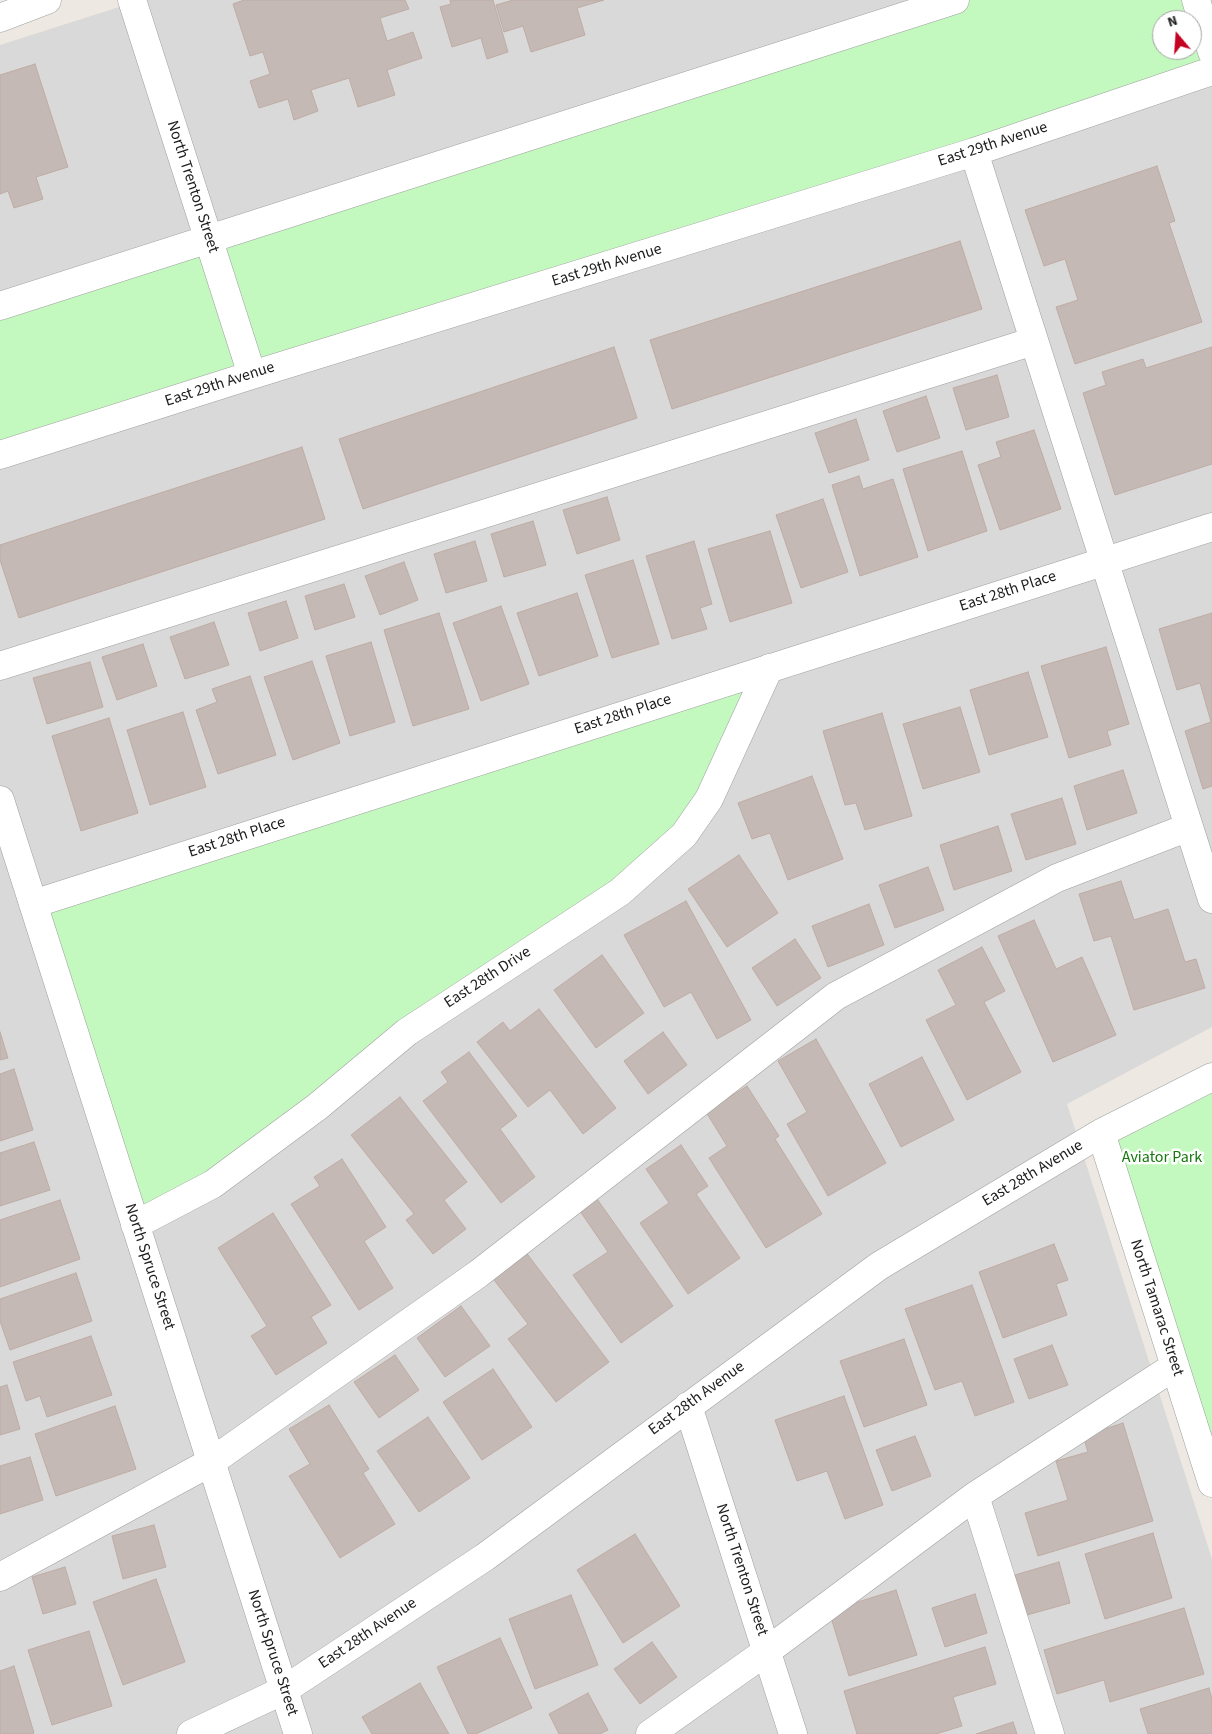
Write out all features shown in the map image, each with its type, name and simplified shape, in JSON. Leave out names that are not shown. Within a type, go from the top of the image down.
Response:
[{"type":"street","points":[[0,18],[47,0]]},
{"type":"street","name":"North Trenton Street","points":[[132,0],[252,374]]},
{"type":"street","points":[[0,306],[955,0]]},
{"type":"street","points":[[1196,0],[1212,52]]},
{"type":"street","name":"East 29th Avenue","points":[[0,455],[252,374],[974,152],[1212,71]]},
{"type":"street","points":[[974,152],[1212,898]]},
{"type":"street","points":[[0,666],[1034,341]]},
{"type":"street","name":"East 28th Place","points":[[33,904],[1212,527]]},
{"type":"street","name":"East 28th Drive","points":[[136,1225],[213,1184],[317,1107],[407,1032],[620,892],[684,835],[709,799],[769,668]]},
{"type":"street","name":"North Spruce Street","points":[[0,800],[298,1734]]},
{"type":"street","points":[[0,1576],[211,1462],[478,1274],[836,996],[1057,878],[1189,827]]},
{"type":"street","name":"East 28th Avenue","points":[[191,1734],[284,1690],[485,1557],[879,1266],[1101,1133],[1212,1077]]},
{"type":"street","name":"North Tamarac Street","points":[[1101,1133],[1212,1482]]},
{"type":"street","points":[[650,1734],[767,1651],[975,1496],[1175,1366]]},
{"type":"street","name":"North Trenton Street","points":[[688,1406],[793,1734]]},
{"type":"street","points":[[975,1496],[1050,1734]]},
{"type":"shaded area","points":[[141,0],[1212,0],[1212,1027],[1067,1104],[1212,1559],[1212,1734],[0,1734],[0,45]]},
{"type":"green space","points":[[955,0],[1212,0],[1212,71],[0,455],[0,306]]},
{"type":"green space","points":[[769,668],[684,835],[135,1225],[33,904]]},
{"type":"green space","name":"Aviator Park","points":[[1212,1077],[1212,1482],[1101,1133]]},
{"type":"building","points":[[244,0],[405,0],[409,9],[380,18],[387,41],[413,32],[422,58],[387,70],[395,95],[358,107],[349,78],[311,90],[318,111],[294,120],[288,99],[259,108],[250,81],[270,74],[263,52],[250,56],[233,4]]},
{"type":"building","points":[[450,0],[493,0],[508,52],[487,59],[481,38],[452,47],[440,7],[451,4]]},
{"type":"building","points":[[513,0],[604,0],[577,8],[585,35],[531,52],[523,26],[504,32],[496,5]]},
{"type":"building","points":[[35,64],[68,167],[36,177],[43,199],[14,208],[8,191],[0,194],[0,75]]},
{"type":"building","points":[[1157,166],[1175,221],[1169,223],[1202,322],[1075,364],[1056,307],[1078,300],[1065,259],[1044,266],[1025,210]]},
{"type":"building","points":[[960,241],[982,309],[672,409],[650,340]]},
{"type":"building","points":[[614,347],[637,418],[363,509],[339,439]]},
{"type":"building","points":[[1212,347],[1212,464],[1115,495],[1083,393],[1106,385],[1102,372],[1143,359],[1146,368]]},
{"type":"building","points":[[997,375],[1009,417],[966,430],[953,388]]},
{"type":"building","points":[[926,396],[940,438],[897,452],[883,411]]},
{"type":"building","points":[[856,419],[869,460],[829,473],[815,433]]},
{"type":"building","points":[[1034,430],[1061,509],[1000,530],[978,465],[1001,457],[996,442]]},
{"type":"building","points":[[302,447],[325,519],[19,618],[0,560],[0,545]]},
{"type":"building","points":[[962,451],[987,531],[928,551],[903,469]]},
{"type":"building","points":[[859,476],[863,489],[893,479],[918,557],[860,576],[832,485]]},
{"type":"building","points":[[607,497],[620,540],[577,554],[563,510]]},
{"type":"building","points":[[823,499],[848,572],[801,588],[776,515]]},
{"type":"building","points":[[533,521],[546,565],[504,577],[491,534]]},
{"type":"building","points":[[770,531],[792,603],[730,622],[708,549]]},
{"type":"building","points":[[475,541],[487,581],[446,593],[434,554]]},
{"type":"building","points":[[694,541],[712,604],[700,608],[707,629],[672,639],[646,556]]},
{"type":"building","points":[[633,560],[659,644],[612,658],[585,575]]},
{"type":"building","points":[[404,562],[418,600],[380,615],[365,576]]},
{"type":"building","points":[[344,584],[355,617],[315,630],[305,596]]},
{"type":"building","points":[[577,593],[598,656],[539,676],[517,613]]},
{"type":"building","points":[[286,601],[298,638],[260,651],[248,613]]},
{"type":"building","points":[[501,606],[529,684],[481,701],[453,623]]},
{"type":"building","points":[[439,613],[469,709],[413,726],[384,630]]},
{"type":"building","points":[[1212,613],[1212,786],[1203,789],[1185,731],[1211,722],[1200,683],[1177,690],[1159,629]]},
{"type":"building","points":[[214,622],[229,665],[185,679],[170,637]]},
{"type":"building","points":[[371,642],[395,722],[350,736],[326,656]]},
{"type":"building","points":[[143,644],[157,686],[117,700],[102,657]]},
{"type":"building","points":[[1106,647],[1129,724],[1107,731],[1111,745],[1069,758],[1041,666]]},
{"type":"building","points":[[312,661],[340,743],[293,760],[264,677]]},
{"type":"building","points":[[90,662],[103,707],[47,724],[33,678]]},
{"type":"building","points":[[1028,672],[1048,737],[989,755],[970,690]]},
{"type":"building","points":[[250,676],[276,755],[218,774],[196,710],[217,702],[212,689]]},
{"type":"building","points":[[960,707],[980,772],[923,789],[903,724]]},
{"type":"building","points":[[183,712],[206,787],[150,805],[127,730]]},
{"type":"building","points":[[882,713],[912,816],[865,830],[856,803],[845,805],[823,731]]},
{"type":"building","points":[[109,718],[138,813],[81,831],[52,736]]},
{"type":"building","points":[[1123,770],[1137,813],[1087,830],[1074,786]]},
{"type":"building","points":[[812,776],[843,859],[788,880],[770,833],[752,839],[738,803]]},
{"type":"building","points":[[1062,798],[1076,844],[1026,860],[1011,814]]},
{"type":"building","points":[[998,826],[1012,871],[954,890],[940,845]]},
{"type":"building","points":[[739,855],[778,913],[727,947],[688,889]]},
{"type":"building","points":[[928,867],[944,910],[895,928],[879,885]]},
{"type":"building","points":[[1121,881],[1134,920],[1168,909],[1185,962],[1196,959],[1205,988],[1134,1010],[1111,936],[1094,941],[1079,894]]},
{"type":"building","points":[[686,901],[751,1020],[717,1039],[691,992],[664,1007],[624,935]]},
{"type":"building","points":[[869,904],[884,945],[828,967],[812,926]]},
{"type":"building","points":[[1034,920],[1056,969],[1082,957],[1116,1035],[1053,1062],[998,936]]},
{"type":"building","points":[[795,939],[821,978],[777,1006],[752,968]]},
{"type":"building","points":[[982,947],[1005,991],[984,1002],[1021,1072],[967,1100],[926,1020],[956,1005],[938,970]]},
{"type":"building","points":[[602,955],[644,1013],[596,1048],[554,990]]},
{"type":"building","points":[[539,1009],[616,1108],[583,1134],[550,1090],[528,1107],[477,1042],[503,1022],[510,1031]]},
{"type":"building","points":[[0,1032],[8,1058],[0,1060]]},
{"type":"building","points":[[663,1032],[687,1065],[648,1094],[624,1061]]},
{"type":"building","points":[[816,1039],[886,1163],[828,1196],[787,1124],[807,1112],[778,1061]]},
{"type":"building","points":[[469,1052],[517,1116],[500,1129],[535,1177],[501,1203],[423,1101],[448,1082],[441,1072]]},
{"type":"building","points":[[922,1057],[954,1120],[901,1147],[869,1084]]},
{"type":"building","points":[[14,1069],[33,1130],[0,1141],[0,1074]]},
{"type":"building","points":[[747,1086],[779,1136],[775,1139],[822,1214],[766,1248],[709,1158],[727,1146],[706,1112]]},
{"type":"building","points":[[400,1097],[467,1182],[444,1200],[466,1229],[433,1254],[406,1220],[414,1214],[351,1135]]},
{"type":"building","points":[[34,1142],[50,1190],[0,1206],[0,1153]]},
{"type":"building","points":[[681,1145],[708,1186],[696,1194],[740,1258],[688,1294],[640,1223],[669,1203],[646,1169]]},
{"type":"building","points":[[342,1159],[386,1227],[364,1241],[393,1288],[359,1310],[291,1204],[320,1186],[314,1177]]},
{"type":"building","points":[[597,1199],[673,1306],[621,1343],[573,1275],[608,1252],[580,1211]]},
{"type":"building","points":[[60,1200],[80,1259],[0,1287],[0,1220]]},
{"type":"building","points":[[273,1213],[331,1305],[311,1317],[327,1343],[276,1375],[251,1336],[267,1326],[218,1248]]},
{"type":"building","points":[[1054,1244],[1068,1280],[1056,1284],[1067,1315],[1003,1338],[979,1272]]},
{"type":"building","points":[[525,1251],[609,1362],[556,1402],[508,1339],[528,1324],[491,1276]]},
{"type":"building","points":[[76,1273],[92,1321],[10,1350],[0,1321],[0,1299]]},
{"type":"building","points":[[972,1285],[1014,1402],[975,1416],[962,1381],[935,1390],[905,1309]]},
{"type":"building","points":[[461,1306],[490,1346],[445,1377],[417,1338]]},
{"type":"building","points":[[91,1336],[112,1395],[47,1417],[40,1396],[26,1401],[13,1362]]},
{"type":"building","points":[[904,1339],[927,1405],[864,1427],[840,1361]]},
{"type":"building","points":[[1052,1345],[1068,1385],[1029,1399],[1014,1359]]},
{"type":"building","points":[[395,1355],[419,1390],[379,1418],[354,1382]]},
{"type":"building","points":[[493,1369],[532,1427],[482,1460],[443,1402]]},
{"type":"building","points":[[7,1385],[20,1429],[0,1435],[0,1387]]},
{"type":"building","points":[[844,1396],[883,1505],[845,1519],[827,1471],[797,1481],[775,1420]]},
{"type":"building","points":[[329,1405],[369,1469],[363,1473],[395,1524],[340,1558],[289,1476],[310,1464],[289,1429]]},
{"type":"building","points":[[115,1406],[136,1469],[56,1496],[35,1434]]},
{"type":"building","points":[[428,1417],[470,1478],[419,1512],[377,1451]]},
{"type":"building","points":[[1123,1423],[1153,1521],[1038,1556],[1025,1513],[1068,1500],[1056,1461],[1088,1452],[1083,1436]]},
{"type":"building","points":[[915,1436],[931,1476],[892,1491],[876,1450]]},
{"type":"building","points":[[30,1457],[43,1500],[0,1514],[0,1466]]},
{"type":"building","points":[[154,1525],[166,1567],[123,1579],[112,1536]]},
{"type":"building","points":[[1153,1533],[1172,1598],[1105,1619],[1085,1554]]},
{"type":"building","points":[[635,1534],[680,1606],[623,1643],[577,1570]]},
{"type":"building","points":[[1059,1562],[1070,1603],[1027,1615],[1015,1575]]},
{"type":"building","points":[[65,1567],[76,1604],[43,1614],[32,1577]]},
{"type":"building","points":[[156,1579],[185,1662],[123,1685],[93,1602]]},
{"type":"building","points":[[896,1590],[917,1655],[849,1676],[829,1611]]},
{"type":"building","points":[[975,1594],[987,1633],[945,1647],[932,1608]]},
{"type":"building","points":[[571,1595],[598,1665],[535,1689],[509,1619]]},
{"type":"building","points":[[1184,1608],[1204,1674],[1110,1702],[1104,1680],[1057,1694],[1044,1650]]},
{"type":"building","points":[[89,1631],[112,1706],[52,1725],[28,1650]]},
{"type":"building","points":[[500,1638],[532,1708],[476,1734],[468,1734],[437,1667]]},
{"type":"building","points":[[652,1642],[677,1677],[640,1704],[614,1669]]},
{"type":"building","points":[[985,1647],[996,1684],[953,1697],[962,1726],[936,1734],[857,1734],[844,1691]]},
{"type":"building","points":[[14,1666],[34,1733],[31,1734],[0,1734],[0,1671]]},
{"type":"building","points":[[420,1683],[449,1734],[372,1734],[362,1717]]},
{"type":"building","points":[[1209,1688],[1212,1699],[1212,1734],[1148,1734],[1140,1709]]},
{"type":"building","points":[[588,1693],[608,1730],[600,1734],[559,1734],[549,1714]]},
{"type":"building","points":[[1013,1722],[1017,1734],[976,1734]]}]
